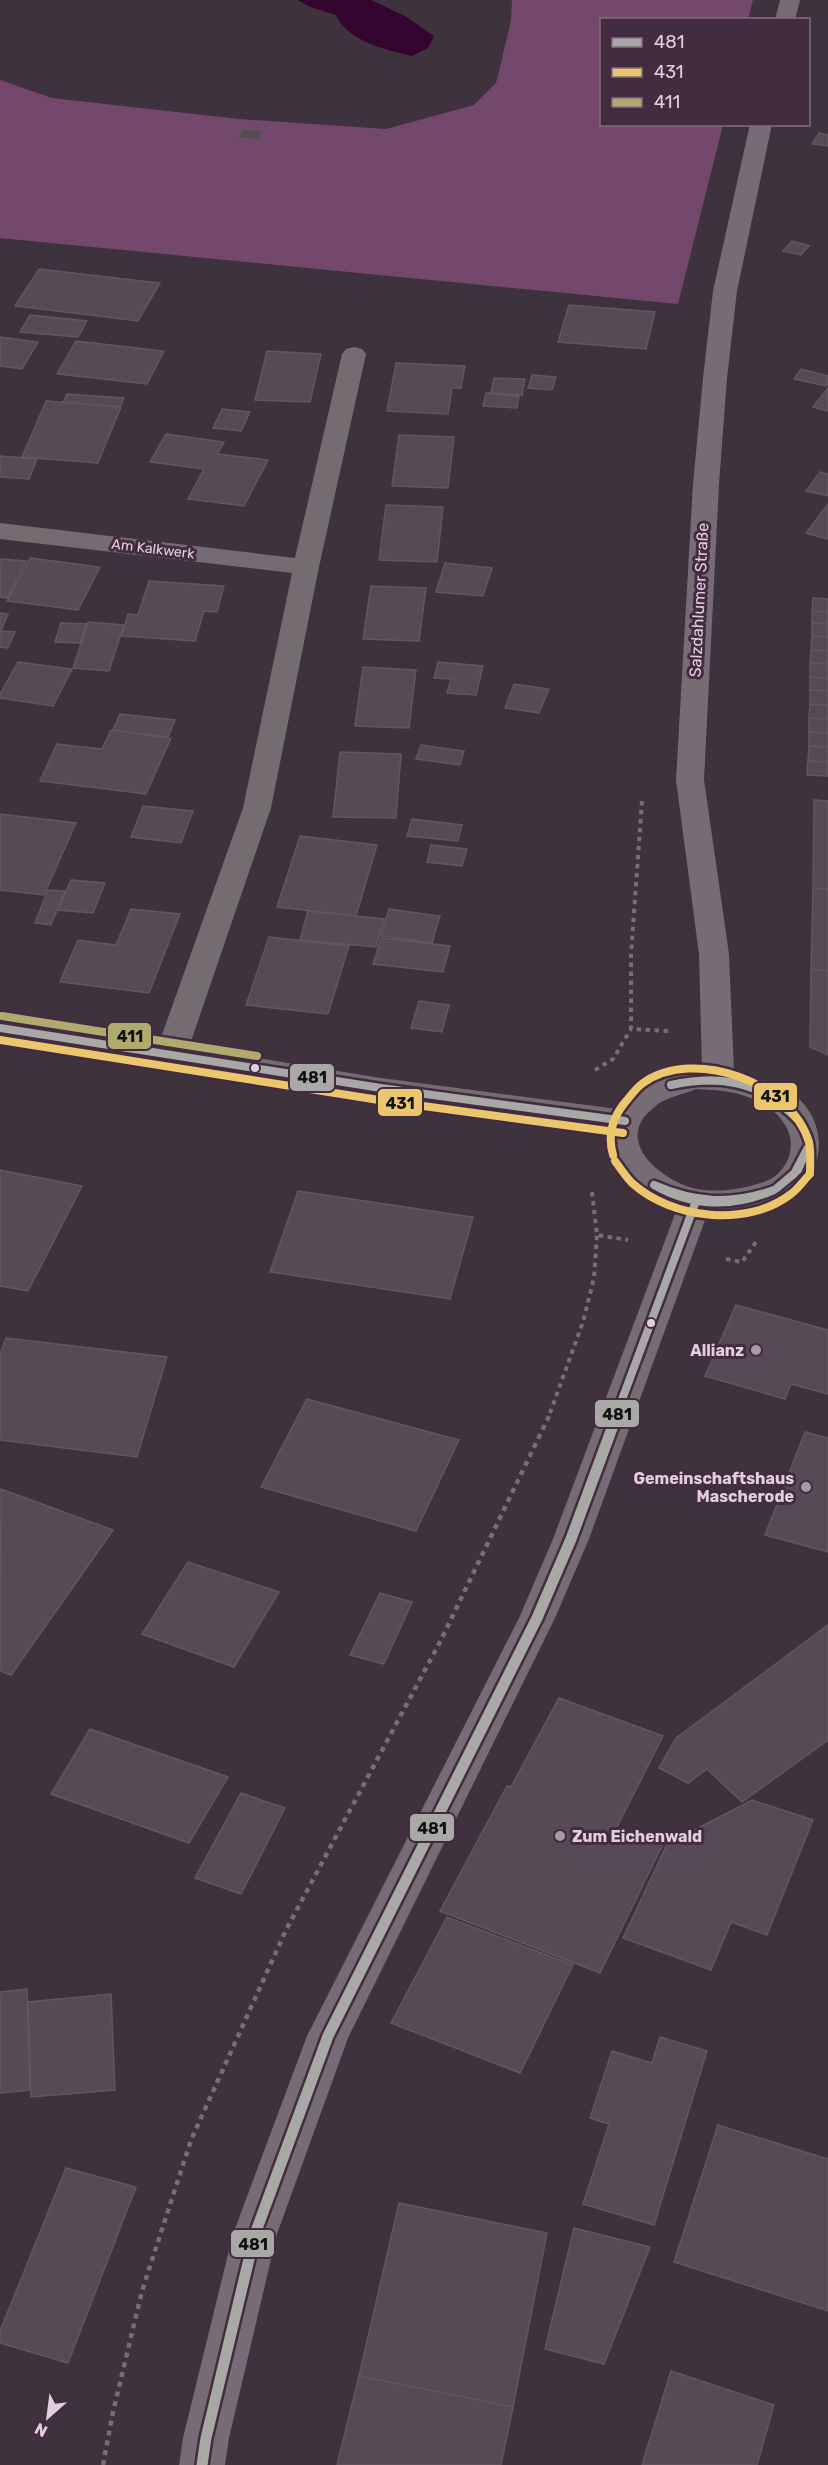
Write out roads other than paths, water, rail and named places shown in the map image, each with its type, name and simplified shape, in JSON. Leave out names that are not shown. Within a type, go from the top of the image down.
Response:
[{"type":"main road","points":[[786,18],[790,0]]},
{"type":"main road","name":"Salzdahlumer Straße","points":[[718,1079],[719,1035],[712,934],[694,825],[690,780],[705,507],[715,378],[725,291],[761,126]]},
{"type":"main road","points":[[694,1079],[718,1079],[747,1084],[772,1095],[785,1105],[818,1148],[783,1186],[758,1198],[728,1203],[696,1201],[672,1195],[651,1184],[635,1170],[625,1154],[621,1138],[625,1121],[634,1106],[650,1093],[670,1084],[694,1079]]},
{"type":"main road","points":[[202,2465],[206,2438],[255,2234],[320,2057],[365,1960],[537,1618],[571,1539],[696,1201]]},
{"type":"street","points":[[171,1054],[256,808],[306,567],[354,354]]},
{"type":"street","name":"Am Kalkwerk","points":[[0,531],[306,567]]},
{"type":"street","points":[[0,1028],[381,1088],[625,1121]]},
{"type":"place","name":"Allianz","points":[[756,1350]]},
{"type":"place","name":"Gemeinschaftshaus Mascherode","points":[[806,1487]]},
{"type":"place","name":"Zum Eichenwald","points":[[560,1836]]}]
